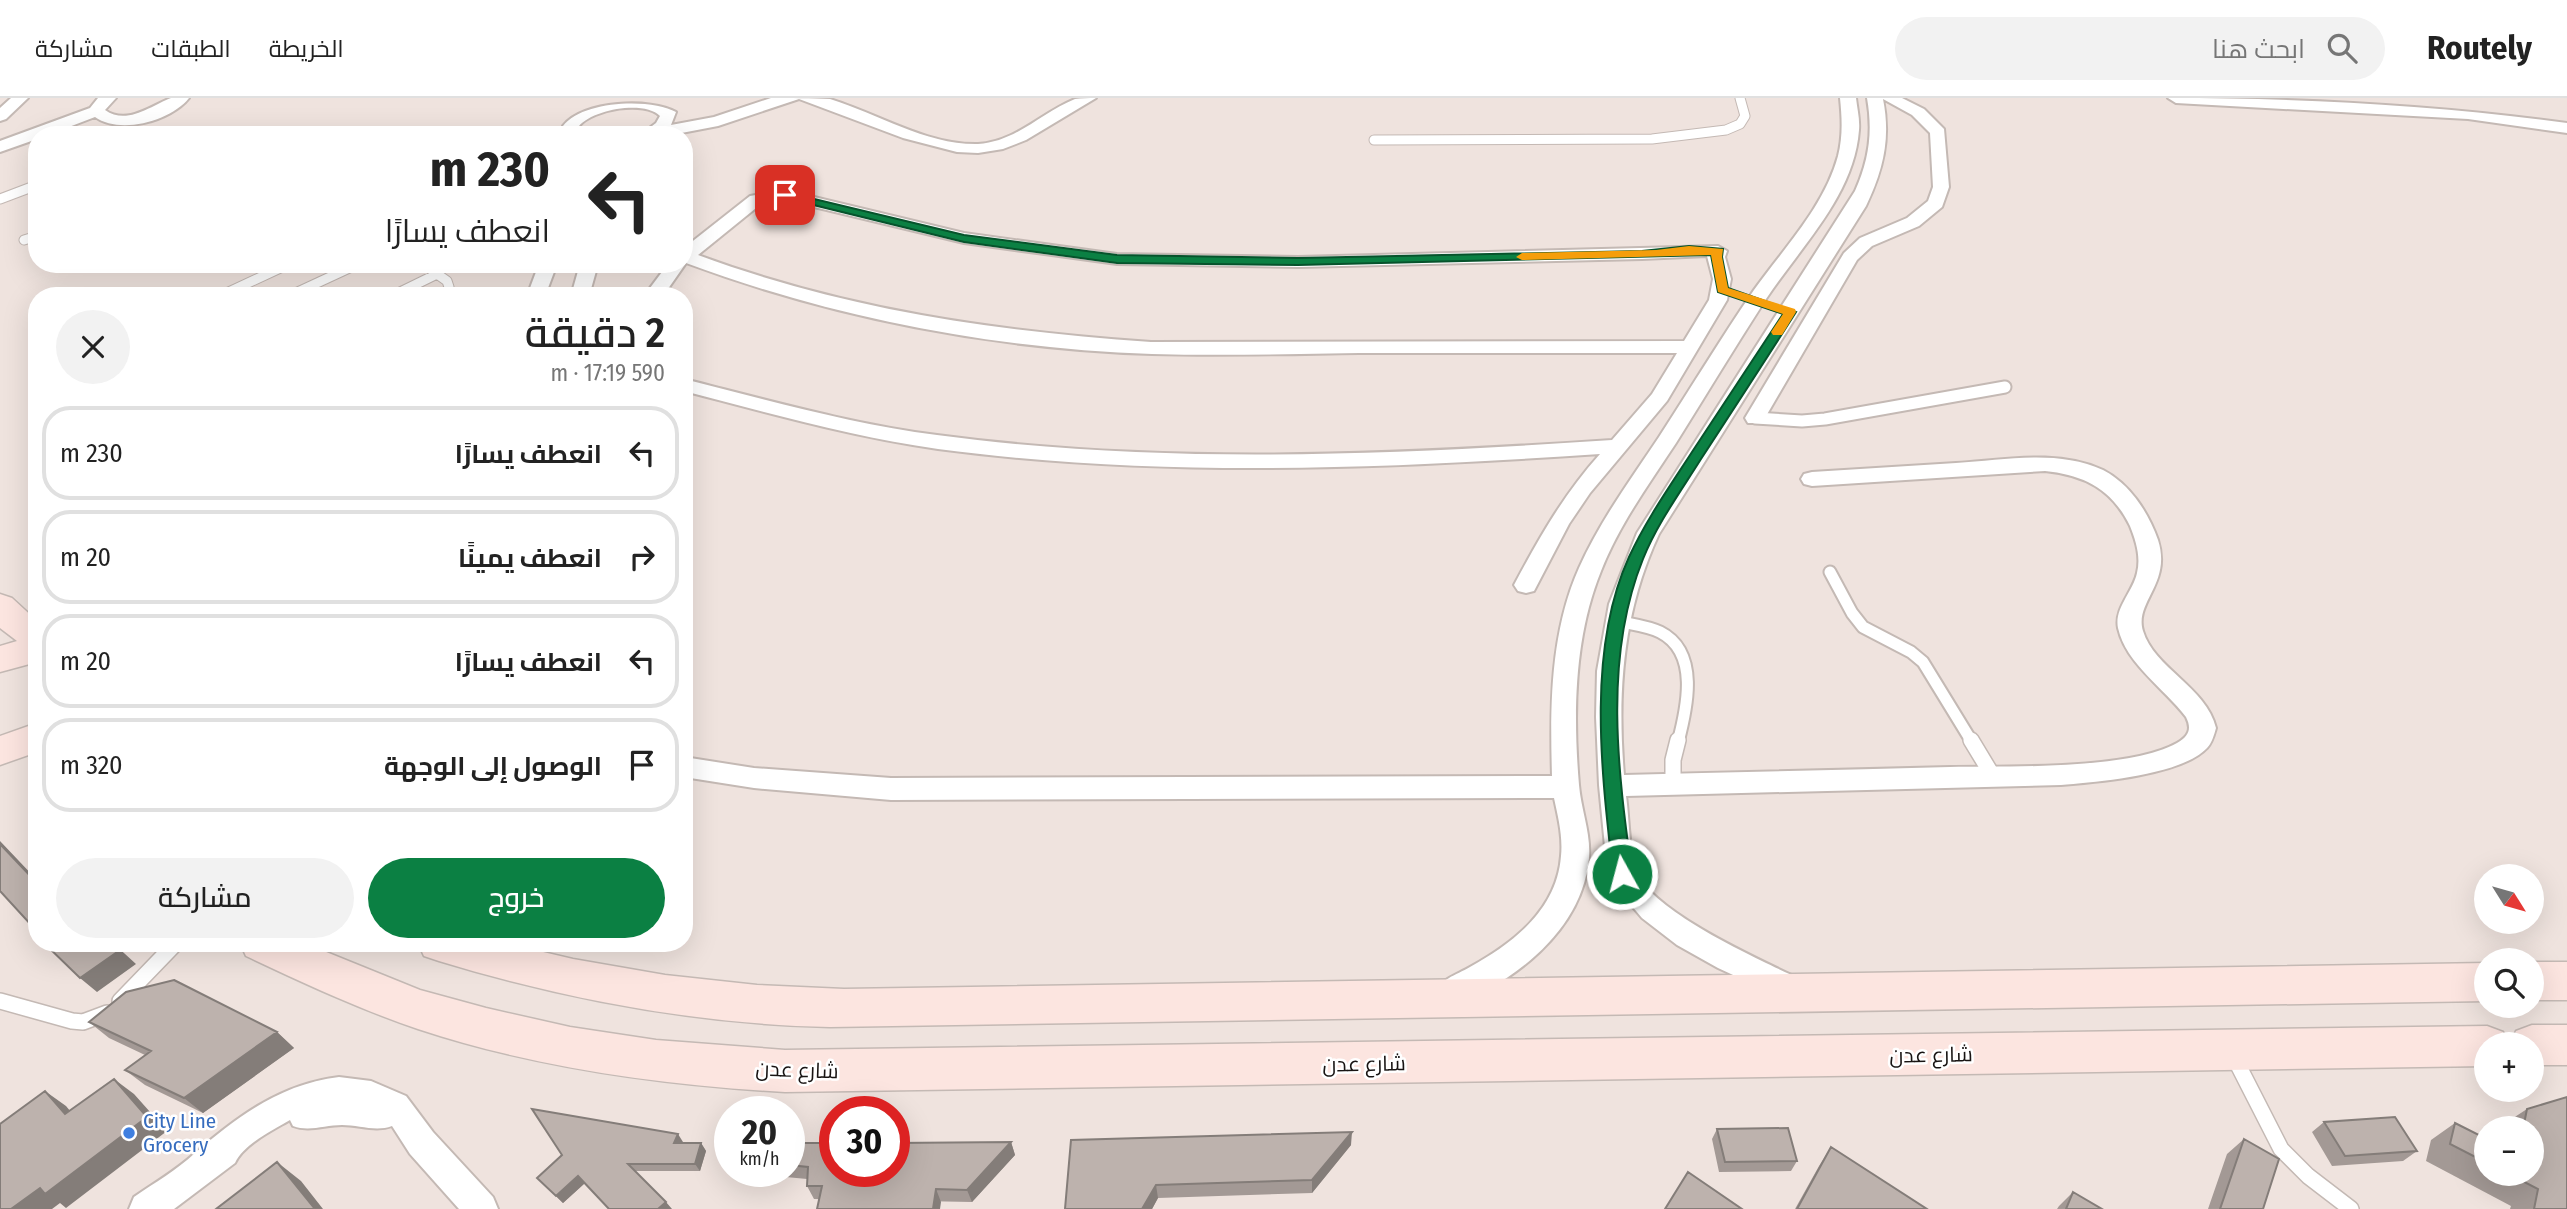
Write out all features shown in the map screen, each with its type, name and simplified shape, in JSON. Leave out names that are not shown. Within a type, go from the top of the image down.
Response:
[{"type":"street","points":[[0,116],[20,98]]},
{"type":"street","points":[[100,126],[156,113],[181,98]]},
{"type":"street","points":[[688,126],[736,115],[770,100],[792,98]]},
{"type":"street","points":[[806,98],[945,146],[965,150],[986,149],[1004,144],[1088,98]]},
{"type":"street","points":[[1438,999],[1508,960],[1536,937],[1558,910],[1570,881],[1575,845],[1566,787],[1567,676],[1573,624],[1583,587],[1608,529],[1712,372],[1755,300],[1836,185],[1848,149],[1848,98]]},
{"type":"street","points":[[1799,993],[1723,956],[1663,918],[1637,894],[1622,874],[1612,786],[1609,684],[1617,621],[1635,559],[1648,533],[1847,224],[1869,181],[1882,134],[1875,98]]},
{"type":"street","points":[[1755,418],[1850,257],[1877,235],[1923,216],[1939,196],[1941,187],[1938,132],[1918,112],[1890,98]]},
{"type":"street","points":[[2176,98],[2448,112],[2567,128]]},
{"type":"street","points":[[571,126],[579,116],[609,101],[630,100],[662,104],[706,118],[736,115]]},
{"type":"street","points":[[48,126],[100,103],[106,118],[117,120]]},
{"type":"street","points":[[660,126],[666,122],[662,104]]},
{"type":"street","points":[[0,147],[28,135]]},
{"type":"street","points":[[0,161],[28,151]]},
{"type":"street","points":[[693,251],[756,200],[785,195],[964,238],[1117,259],[1298,262],[1718,251],[1716,257],[1722,290],[1660,397],[1582,488],[1559,522],[1527,585]]},
{"type":"street","points":[[693,262],[851,309],[989,333],[1072,343],[1151,348],[1689,347]]},
{"type":"street","points":[[660,287],[672,273]]},
{"type":"street","points":[[1722,290],[1790,312]]},
{"type":"street","points":[[693,387],[869,431],[936,442],[1045,452],[1238,460],[1367,459],[1494,455],[1618,446]]},
{"type":"street","points":[[1612,786],[2061,775],[2121,768],[2188,750],[2203,738],[2204,730],[2196,712],[2143,652],[2131,632],[2130,614],[2144,591],[2150,557],[2147,539],[2129,500],[2112,484],[2101,477],[2074,468],[2045,464],[1812,480]]},
{"type":"street","points":[[0,606],[18,626],[28,632]]},
{"type":"street","points":[[0,659],[28,651]]},
{"type":"street","points":[[13,746],[28,759]]},
{"type":"street","points":[[693,768],[754,778],[891,789],[1566,787]]},
{"type":"street","name":"شارع عدن","points":[[280,952],[346,983],[443,1017],[549,1043],[663,1062],[783,1071],[2474,1046]]},
{"type":"street","points":[[468,952],[507,964],[601,985],[700,999],[803,1007],[2474,982]]},
{"type":"street","points":[[2544,981],[2567,981]]},
{"type":"street","points":[[2544,1045],[2567,1045]]},
{"type":"street","points":[[146,1209],[210,1161],[248,1137],[277,1124],[324,1110],[359,1109],[389,1116],[413,1132],[481,1209]]},
{"type":"lane","points":[[1374,140],[1600,141],[1696,134],[1726,130],[1740,124],[1745,116],[1740,98]]},
{"type":"lane","points":[[0,199],[28,188]]},
{"type":"lane","points":[[24,240],[28,239]]},
{"type":"lane","points":[[239,287],[270,273]]},
{"type":"lane","points":[[308,287],[339,273]]},
{"type":"lane","points":[[410,287],[437,274],[449,284],[448,287]]},
{"type":"lane","points":[[1755,418],[1825,419],[2006,387]]},
{"type":"lane","points":[[1830,572],[1862,626],[1874,635],[1908,649],[1923,662],[1994,778]]},
{"type":"lane","points":[[1617,621],[1659,631],[1675,642],[1683,656],[1689,701],[1673,760],[1673,786]]},
{"type":"lane","points":[[0,1001],[72,1021],[83,1022],[97,1018],[111,1011],[167,952]]},
{"type":"lane","points":[[2231,1050],[2281,1149],[2308,1176],[2351,1209]]},
{"type":"building","points":[[0,844],[28,874],[28,921],[0,891]]},
{"type":"building","points":[[53,952],[117,952],[80,978]]},
{"type":"building","points":[[174,980],[277,1032],[184,1098],[125,1070],[151,1051],[89,1022],[126,992]]},
{"type":"building","points":[[114,1079],[147,1117],[45,1194],[40,1188],[11,1209],[0,1209],[0,1124],[45,1091],[65,1114]]},
{"type":"building","points":[[2567,1097],[2567,1209],[2534,1209],[2538,1189],[2532,1186],[2544,1186],[2544,1116],[2526,1116],[2527,1109]]},
{"type":"building","points":[[532,1109],[678,1134],[674,1143],[701,1143],[695,1164],[628,1164],[666,1202],[658,1209],[609,1209],[578,1176],[556,1196],[537,1178],[562,1155]]},
{"type":"building","points":[[2395,1117],[2417,1151],[2345,1156],[2324,1122]]},
{"type":"building","points":[[2455,1123],[2474,1132],[2474,1156],[2450,1144]]},
{"type":"building","points":[[1788,1128],[1797,1161],[1725,1162],[1717,1129]]},
{"type":"building","points":[[1352,1132],[1312,1180],[1156,1185],[1142,1209],[1065,1209],[1071,1140]]},
{"type":"building","points":[[2244,1139],[2279,1159],[2263,1209],[2220,1209]]},
{"type":"building","points":[[1011,1142],[967,1190],[936,1189],[933,1209],[817,1209],[822,1187],[910,1187],[910,1143]]},
{"type":"building","points":[[805,1143],[819,1143],[819,1186],[807,1186]]},
{"type":"building","points":[[1831,1147],[1927,1209],[1797,1209]]},
{"type":"building","points":[[277,1162],[315,1209],[216,1209]]},
{"type":"building","points":[[1688,1172],[1742,1209],[1665,1209]]},
{"type":"building","points":[[2073,1192],[2102,1209],[2066,1209]]},
{"type":"slow traffic","points":[[1522,257],[1718,251],[1716,257],[1722,290],[1790,312],[1778,332]]},
{"type":"place","name":"City Line Grocery","points":[[129,1133]]},
{"type":"route","points":[[785,195],[964,238],[1034,250],[1117,259],[1298,262],[1718,251],[1716,257],[1722,290],[1790,312],[1662,509],[1635,559],[1617,621],[1609,684],[1612,786],[1622,874]]}]
